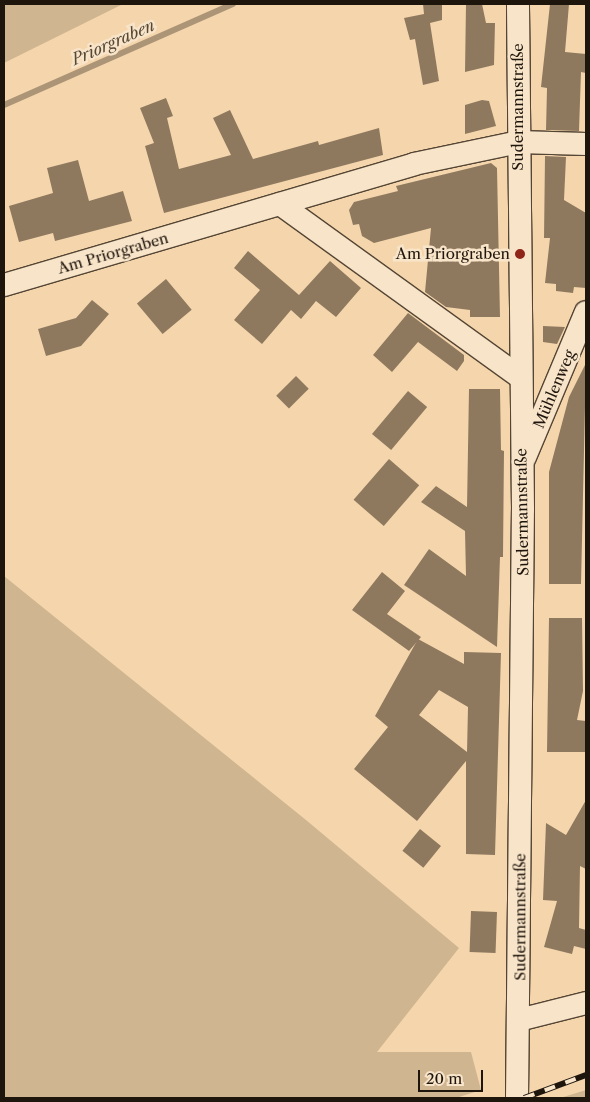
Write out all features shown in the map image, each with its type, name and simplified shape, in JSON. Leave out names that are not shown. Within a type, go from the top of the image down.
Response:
[{"type":"street","name":"Sudermannstraße","points":[[517,1098],[519,1020],[521,465],[518,4]]},
{"type":"street","points":[[518,142],[586,144]]},
{"type":"street","name":"Am Priorgraben","points":[[4,285],[414,164],[518,142]]},
{"type":"street","points":[[280,204],[520,377]]},
{"type":"street","name":"Mühlenweg","points":[[521,465],[586,312]]},
{"type":"street","points":[[519,1020],[586,1003]]},
{"type":"shaded area","points":[[4,4],[123,4],[4,63]]},
{"type":"shaded area","points":[[4,576],[306,820],[459,948],[377,1052],[471,1052],[481,1090],[456,1098],[4,1098]]},
{"type":"shaded area","points":[[586,1090],[586,1098],[560,1098]]},
{"type":"building","points":[[423,4],[442,4],[442,20],[430,23],[439,81],[423,85],[415,39],[410,40],[404,18],[424,14]]},
{"type":"building","points":[[466,4],[482,4],[486,23],[495,23],[494,65],[465,72]]},
{"type":"building","points":[[550,4],[569,4],[565,52],[586,54],[586,73],[581,72],[579,131],[546,130],[547,88],[541,87]]},
{"type":"building","points":[[166,98],[173,116],[167,118],[179,169],[231,155],[213,118],[230,110],[253,159],[318,141],[319,145],[379,128],[383,155],[164,213],[145,146],[154,143],[140,108]]},
{"type":"building","points":[[482,100],[489,101],[496,126],[465,134],[465,105]]},
{"type":"building","points":[[545,156],[566,157],[564,200],[586,213],[586,288],[574,287],[573,293],[556,291],[556,284],[545,283],[550,238],[544,238]]},
{"type":"building","points":[[78,160],[89,201],[123,191],[132,221],[55,241],[53,233],[19,242],[9,206],[53,193],[47,168]]},
{"type":"building","points":[[491,163],[497,168],[500,317],[470,317],[470,310],[446,307],[425,292],[431,228],[374,243],[362,236],[359,224],[353,225],[349,210],[354,202],[398,191],[396,186]]},
{"type":"building","points":[[248,251],[299,295],[330,261],[361,288],[336,317],[316,301],[301,319],[291,310],[262,344],[234,320],[260,290],[234,268]]},
{"type":"building","points":[[166,279],[192,310],[163,334],[137,303]]},
{"type":"building","points":[[92,300],[109,314],[81,346],[46,356],[38,329],[76,318]]},
{"type":"building","points":[[408,313],[464,355],[464,361],[457,371],[418,342],[392,372],[373,355]]},
{"type":"building","points":[[543,326],[565,327],[557,344],[543,342]]},
{"type":"building","points":[[586,363],[581,584],[549,584],[549,472],[569,397]]},
{"type":"building","points":[[296,376],[309,389],[289,409],[276,396]]},
{"type":"building","points":[[469,389],[500,389],[501,450],[504,451],[503,557],[500,557],[497,647],[404,585],[429,549],[466,576],[465,531],[421,502],[436,486],[467,507]]},
{"type":"building","points":[[408,391],[427,407],[391,450],[372,434]]},
{"type":"building","points":[[389,459],[419,485],[384,526],[354,500]]},
{"type":"building","points":[[382,572],[405,591],[387,614],[421,637],[409,651],[352,610]]},
{"type":"building","points":[[549,618],[582,618],[583,691],[577,720],[586,721],[586,752],[547,752]]},
{"type":"building","points":[[418,639],[464,664],[464,652],[501,653],[495,855],[466,854],[466,761],[417,821],[354,769],[388,727],[375,716]],"holes":[[[439,690],[468,707],[467,752],[419,715]]]},
{"type":"building","points":[[586,800],[586,869],[580,866],[579,928],[586,930],[586,949],[574,946],[572,954],[544,947],[557,901],[543,900],[546,823],[566,835]]},
{"type":"building","points":[[420,829],[441,846],[423,868],[402,851]]},
{"type":"building","points":[[471,911],[497,912],[496,953],[470,952]]},
{"type":"waterway","name":"Priorgraben","points":[[4,105],[233,4]]},
{"type":"railway","points":[[524,1098],[586,1075]]},
{"type":"place","name":"Am Priorgraben","points":[[520,254]]}]
